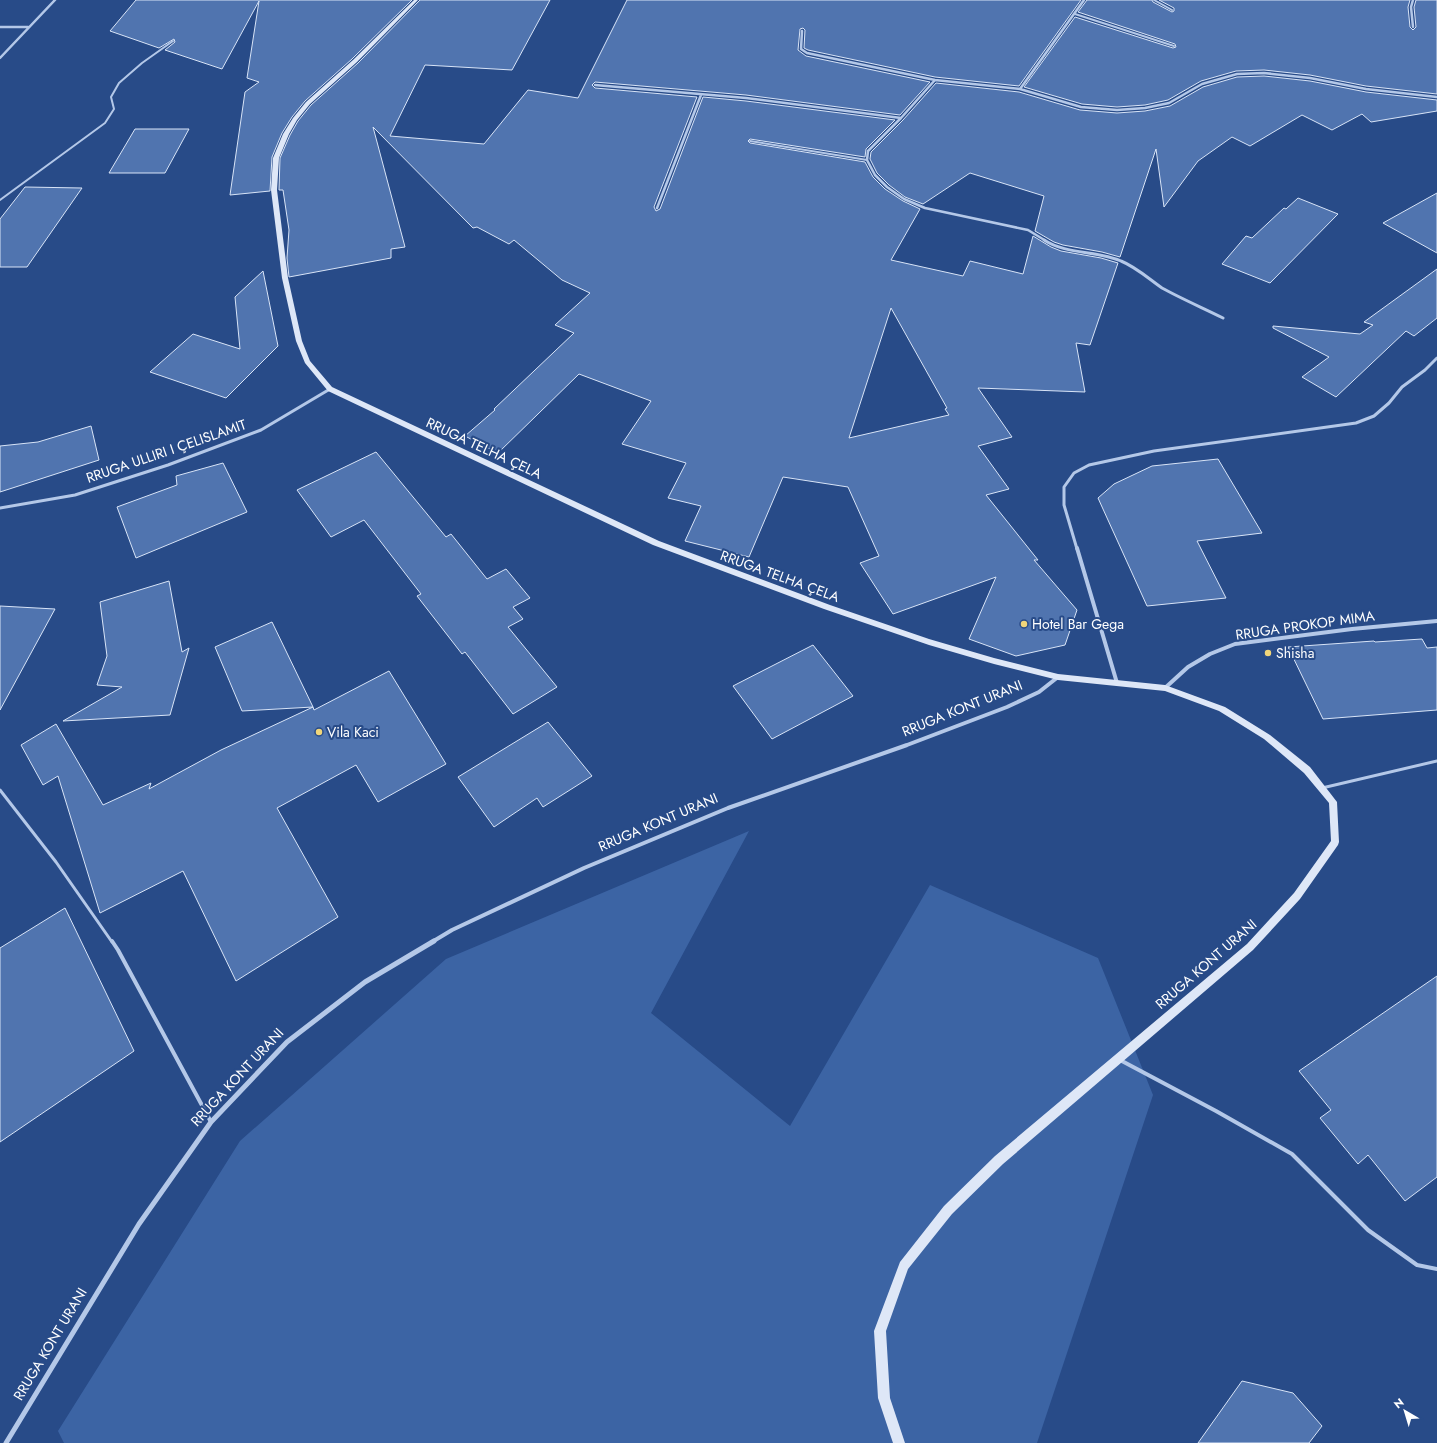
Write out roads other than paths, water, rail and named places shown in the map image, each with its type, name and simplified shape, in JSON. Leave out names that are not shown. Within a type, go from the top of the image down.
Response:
[{"type":"street","points":[[0,58],[55,0]]},
{"type":"street","name":"RRUGA TELHA ÇELA","points":[[416,0],[354,61],[308,103],[292,124],[276,158],[274,190],[285,278],[299,341],[308,362],[330,389],[656,543],[827,607],[929,642],[994,661],[1058,677]]},
{"type":"street","points":[[1020,89],[1084,0]]},
{"type":"street","points":[[1413,0],[1411,7],[1413,27]]},
{"type":"street","points":[[0,27],[28,27]]},
{"type":"street","points":[[802,31],[801,49],[806,53],[936,80],[1020,89],[1081,107],[1116,110],[1145,108],[1169,102],[1202,84],[1237,74],[1264,73],[1338,82],[1366,89],[1437,96]]},
{"type":"street","points":[[936,80],[868,151],[867,160],[875,175],[887,187],[904,199],[944,213],[1028,230],[1051,245],[1068,250],[1107,256],[1122,261],[1163,288],[1223,318]]},
{"type":"street","points":[[595,85],[818,106],[901,118]]},
{"type":"street","points":[[658,208],[701,95]]},
{"type":"street","points":[[1117,683],[1064,505],[1064,487],[1074,473],[1089,465],[1154,451],[1356,423],[1374,416],[1389,404],[1402,387],[1425,370],[1437,358]]},
{"type":"street","name":"RRUGA ULLIRI I ÇELISLAMIT","points":[[0,508],[75,495],[175,462],[260,430],[330,389]]},
{"type":"street","name":"RRUGA PROKOP MIMA","points":[[1164,688],[1188,667],[1210,654],[1235,644],[1352,629],[1437,621]]},
{"type":"street","name":"RRUGA KONT URANI","points":[[6,1443],[139,1224],[211,1122],[287,1042],[365,982],[452,930],[584,868],[728,808],[1007,708],[1039,692],[1058,677],[1164,688],[1222,709],[1267,737],[1307,770],[1333,802],[1335,842],[1297,896],[1250,947],[999,1160],[948,1210],[904,1266],[880,1331],[884,1398],[899,1443]]},
{"type":"lane","points":[[1154,0],[1172,10]]},
{"type":"lane","points":[[1075,14],[1174,46]]},
{"type":"lane","points":[[0,200],[105,123],[114,109],[111,97],[119,83],[142,63],[173,41]]},
{"type":"lane","points":[[750,141],[867,160]]},
{"type":"lane","points":[[1321,788],[1437,761]]},
{"type":"lane","points":[[0,790],[56,862],[118,950],[211,1122]]},
{"type":"lane","points":[[1118,1058],[1216,1110],[1292,1154],[1368,1230],[1416,1265],[1437,1269]]},
{"type":"place","name":"Hotel Bar Gega","points":[[1024,624]]},
{"type":"place","name":"Shisha","points":[[1268,653]]},
{"type":"place","name":"Vila Kaci","points":[[319,732]]}]
